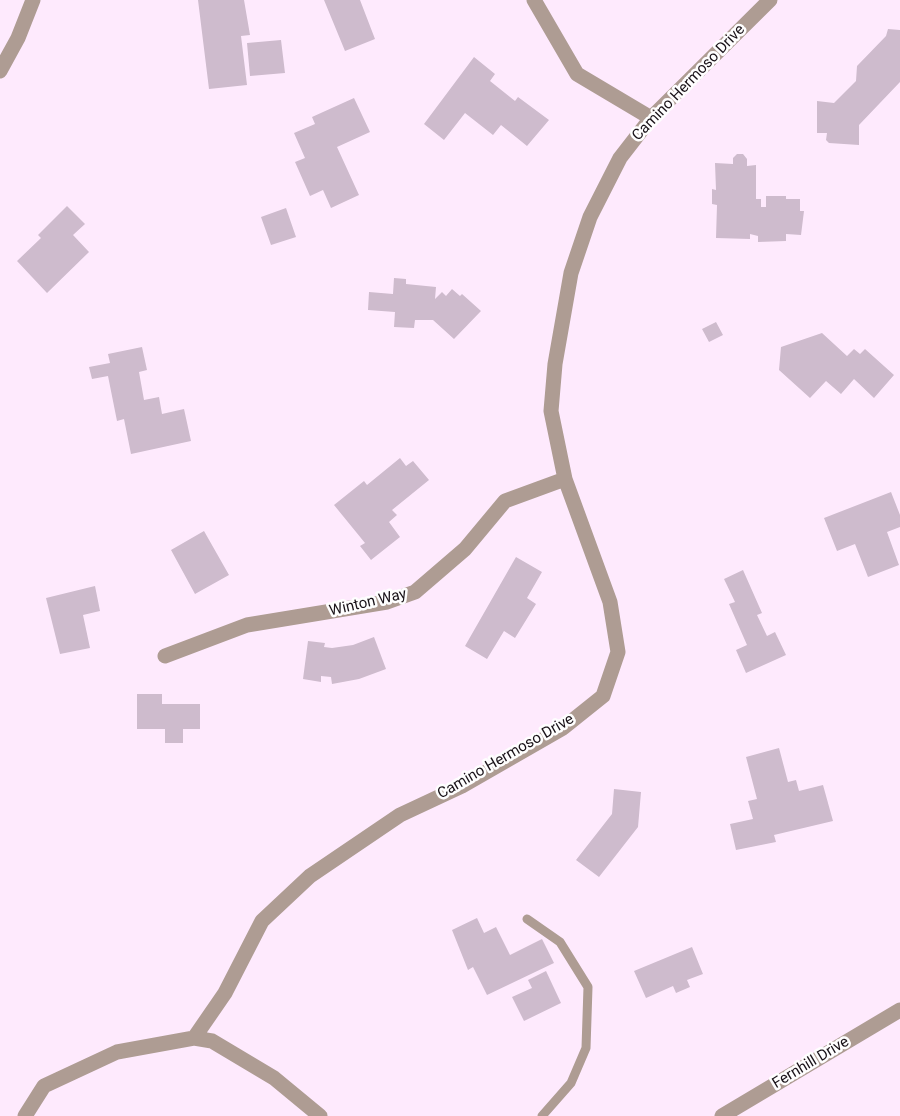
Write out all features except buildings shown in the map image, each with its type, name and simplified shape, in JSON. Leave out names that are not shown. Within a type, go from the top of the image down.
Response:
[{"type":"street","points":[[0,71],[18,38],[33,0]]},
{"type":"street","points":[[534,0],[577,74],[651,118]]},
{"type":"street","name":"Camino Hermoso Drive","points":[[194,1038],[225,993],[262,921],[310,876],[400,815],[462,786],[563,728],[603,696],[618,652],[610,602],[565,479],[551,411],[554,364],[571,273],[590,217],[616,164],[651,118],[770,0]]},
{"type":"street","name":"Winton Way","points":[[165,656],[247,625],[387,602],[415,592],[465,548],[505,501],[565,479]]},
{"type":"street","name":"Fernhill Drive","points":[[722,1116],[900,1010]]},
{"type":"street","points":[[25,1116],[44,1086],[117,1052],[194,1038],[212,1041],[266,1073],[320,1116]]},
{"type":"lane","points":[[527,919],[560,942],[588,987],[586,1048],[571,1083],[542,1116]]}]
